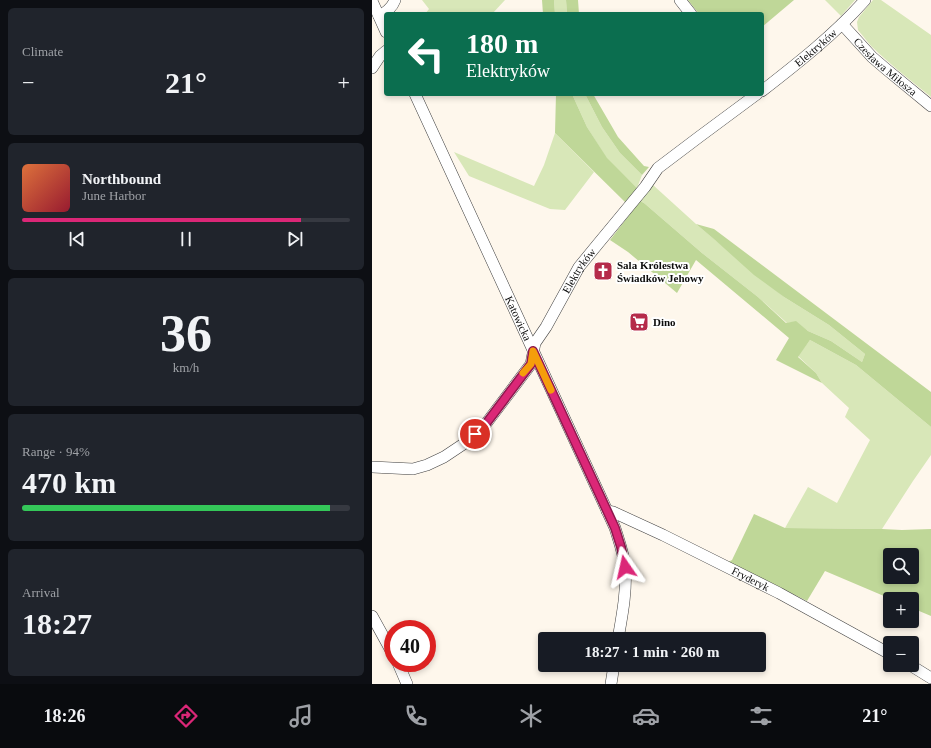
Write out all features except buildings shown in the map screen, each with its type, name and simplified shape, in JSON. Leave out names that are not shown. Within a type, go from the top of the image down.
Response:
[{"type":"street","points":[[387,12],[395,0]]},
{"type":"street","points":[[680,0],[690,12]]},
{"type":"street","name":"Elektryków","points":[[764,88],[790,69],[842,24],[865,0]]},
{"type":"street","points":[[372,1],[384,27]]},
{"type":"street","points":[[379,16],[384,14]]},
{"type":"street","name":"Czesława Miłosza","points":[[842,24],[872,57],[931,106]]},
{"type":"street","points":[[372,68],[384,53]]},
{"type":"street","name":"Katowicka","points":[[416,96],[615,528],[625,567],[624,598],[619,632]]},
{"type":"street","name":"Elektryków","points":[[372,467],[413,469],[427,465],[444,457],[465,443],[485,425],[531,364],[535,343],[546,327],[579,267],[596,244],[645,187],[658,168],[754,96]]},
{"type":"street","name":"Fryderyk","points":[[607,511],[613,512],[664,535],[779,593],[883,650]]},
{"type":"street","points":[[372,616],[384,638]]},
{"type":"street","points":[[919,671],[931,678]]},
{"type":"street","points":[[402,672],[407,684]]},
{"type":"street","points":[[611,684],[613,672]]},
{"type":"green space","points":[[422,0],[505,0],[494,12],[427,12],[429,9]]},
{"type":"green space","points":[[542,0],[554,0],[555,12],[543,12]]},
{"type":"green space","points":[[554,0],[566,0],[567,12],[555,12]]},
{"type":"green space","points":[[566,0],[578,0],[579,12],[567,12]]},
{"type":"green space","points":[[688,0],[794,0],[764,25],[764,12],[697,12]]},
{"type":"green space","points":[[825,0],[855,0],[841,16]]},
{"type":"green space","points":[[873,0],[881,0],[931,35],[931,97],[884,58],[871,46],[858,30],[857,22],[859,17]]},
{"type":"green space","points":[[556,96],[573,96],[587,127],[607,158],[637,188],[626,203],[555,133]]},
{"type":"green space","points":[[573,96],[586,96],[602,127],[620,153],[642,175],[637,188],[607,159],[587,127]]},
{"type":"green space","points":[[586,96],[594,96],[618,137],[644,166],[649,167],[642,175],[620,153],[602,127]]},
{"type":"green space","points":[[555,133],[594,172],[565,210],[550,209],[469,176],[454,152],[534,186],[544,165]]},
{"type":"green space","points":[[653,185],[696,224],[784,297],[829,325],[865,354],[862,362],[831,341],[808,331],[796,322],[787,323],[758,297],[702,253],[640,201]]},
{"type":"green space","points":[[640,201],[702,253],[758,297],[786,323],[796,321],[808,331],[831,341],[862,362],[865,354],[829,325],[784,297],[754,275],[696,224],[714,229],[931,392],[931,427],[856,365],[810,340],[798,357],[816,373],[822,383],[776,360],[789,338],[696,260],[677,293],[628,252],[610,240]]},
{"type":"green space","points":[[810,340],[856,365],[931,427],[931,455],[882,529],[785,528],[808,487],[837,503],[870,440],[845,417],[849,408],[822,383],[816,373],[798,356]]},
{"type":"green space","points":[[754,514],[785,528],[931,529],[931,616],[919,611],[919,592],[883,592],[883,596],[825,571],[807,601],[728,562],[732,560]]},
{"type":"slow traffic","points":[[523,373],[531,364],[533,351],[551,390]]},
{"type":"place","name":"Sala Królestwa Świadków Jehowy","points":[[603,271]]},
{"type":"place","name":"Dino","points":[[639,322]]},
{"type":"route","points":[[475,434],[485,425],[531,364],[533,351],[615,528],[625,567]]}]
